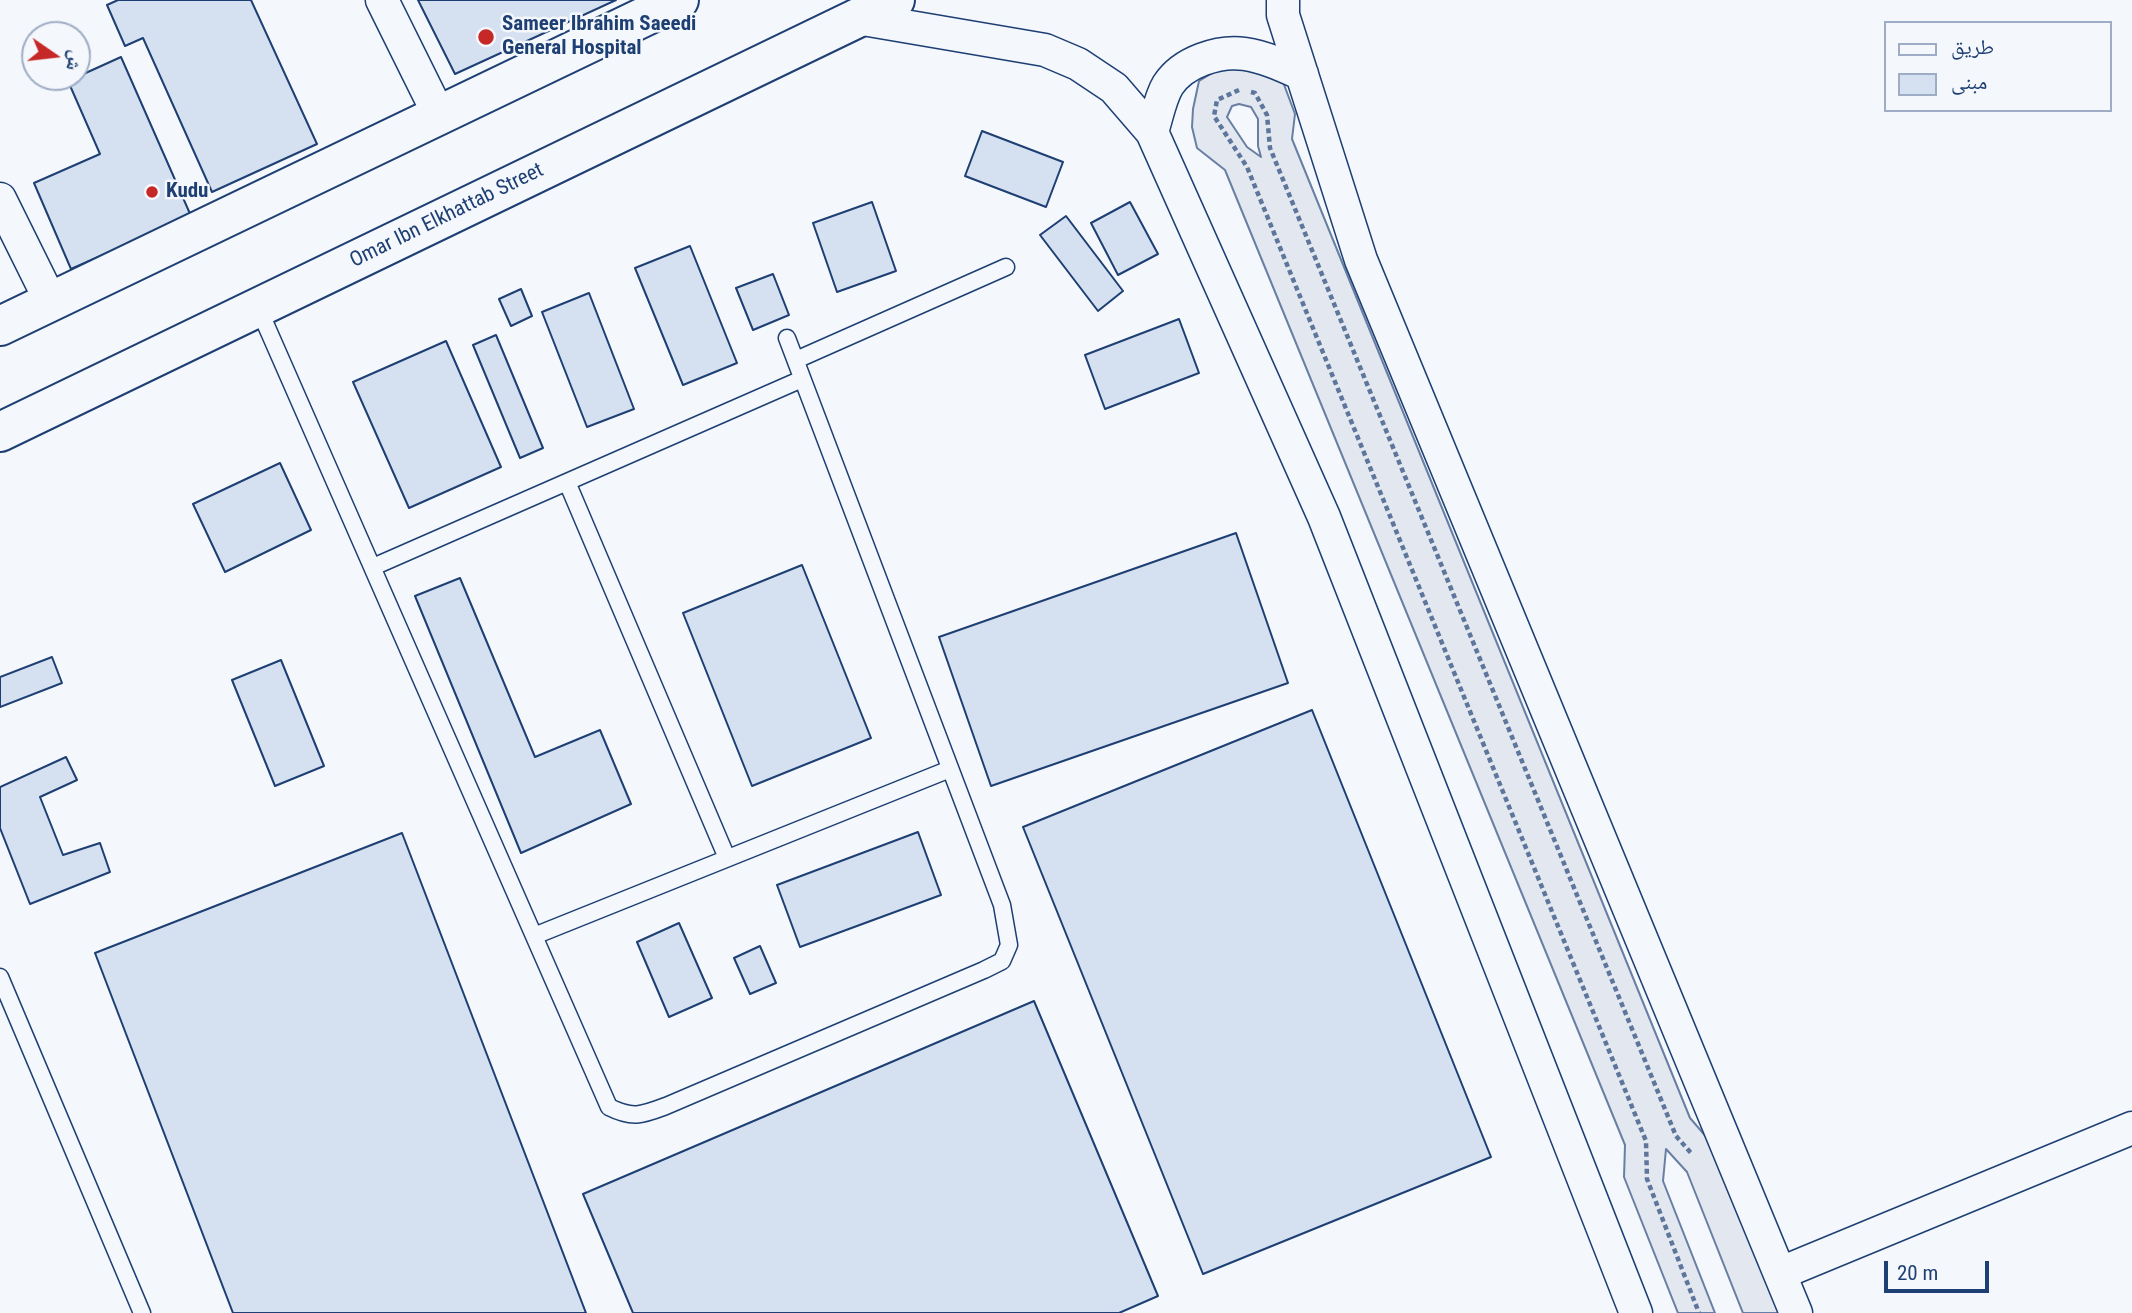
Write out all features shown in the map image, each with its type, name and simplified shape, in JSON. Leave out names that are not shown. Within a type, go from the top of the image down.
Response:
[{"type":"street","points":[[382,0],[439,115]]},
{"type":"street","points":[[0,326],[679,0]]},
{"type":"street","name":"Omar Ibn Elkhattab Street","points":[[0,432],[895,0]]},
{"type":"street","points":[[1283,0],[1283,15],[1361,260],[1796,1313]]},
{"type":"street","points":[[857,18],[1045,50],[1078,64],[1114,88],[1152,132],[1324,517],[1636,1313]]},
{"type":"street","points":[[1152,132],[1168,85],[1188,66],[1211,56],[1244,54],[1272,61],[1302,74]]},
{"type":"street","points":[[0,199],[51,302]]},
{"type":"street","points":[[1781,1273],[2132,1128]]},
{"type":"lane","points":[[796,360],[1006,267]]},
{"type":"lane","points":[[258,307],[609,1107],[625,1115],[641,1115],[666,1107],[1002,961],[1009,945],[1002,905],[787,338]]},
{"type":"lane","points":[[373,568],[802,379]]},
{"type":"lane","points":[[567,482],[727,859]]},
{"type":"lane","points":[[534,936],[950,769]]},
{"type":"lane","points":[[0,977],[142,1313]]},
{"type":"path","points":[[1692,1154],[1676,1136],[1301,225],[1270,148],[1267,115],[1255,93],[1237,90],[1217,100],[1214,116],[1247,167],[1646,1141],[1647,1179],[1699,1313]]},
{"type":"shaded area","points":[[1233,65],[1261,66],[1283,82],[1295,114],[1292,139],[1690,1118],[1721,1154],[1782,1313],[1743,1313],[1687,1172],[1666,1149],[1663,1181],[1715,1313],[1678,1313],[1624,1177],[1625,1145],[1225,170],[1197,148],[1192,127],[1199,81]],"holes":[[[1239,104],[1251,107],[1258,119],[1258,146],[1261,157],[1247,147],[1227,117],[1232,106]]]},
{"type":"building","points":[[118,0],[251,0],[317,144],[212,192],[143,38],[125,46],[107,5]]},
{"type":"building","name":"Sameer Ibrahim Saeedi General Hospital","points":[[418,0],[616,0],[455,74]]},
{"type":"building","points":[[121,57],[191,216],[71,269],[34,183],[100,154],[72,91],[91,91],[91,71]]},
{"type":"building","points":[[982,131],[1063,162],[1046,207],[965,176]]},
{"type":"building","points":[[872,202],[896,271],[837,292],[813,223]]},
{"type":"building","points":[[1130,202],[1158,254],[1118,275],[1091,223]]},
{"type":"building","points":[[1066,216],[1123,291],[1098,311],[1040,235]]},
{"type":"building","points":[[690,246],[737,363],[683,385],[635,268]]},
{"type":"building","points":[[773,274],[789,315],[753,330],[736,288]]},
{"type":"building","points":[[521,289],[532,316],[511,326],[499,299]]},
{"type":"building","points":[[589,293],[634,409],[587,427],[542,312]]},
{"type":"building","points":[[1179,319],[1199,373],[1105,409],[1085,355]]},
{"type":"building","points":[[496,335],[543,448],[520,458],[473,345]]},
{"type":"building","points":[[446,341],[501,467],[409,508],[353,382]]},
{"type":"building","points":[[280,463],[311,530],[225,572],[193,504]]},
{"type":"building","points":[[1236,533],[1288,683],[991,786],[939,637]]},
{"type":"building","points":[[802,565],[871,738],[752,786],[683,613]]},
{"type":"building","points":[[460,578],[535,757],[600,730],[631,804],[521,853],[415,596]]},
{"type":"building","points":[[52,657],[62,683],[0,707],[0,677]]},
{"type":"building","points":[[281,660],[324,766],[275,786],[232,680]]},
{"type":"building","points":[[1312,710],[1491,1157],[1203,1274],[1023,827]]},
{"type":"building","points":[[66,757],[77,780],[40,797],[63,855],[100,843],[110,872],[30,904],[0,828],[0,787]]},
{"type":"building","points":[[918,832],[941,895],[800,947],[777,885]]},
{"type":"building","points":[[402,833],[586,1313],[233,1313],[95,953]]},
{"type":"building","points":[[679,923],[712,998],[669,1017],[637,942]]},
{"type":"building","points":[[760,946],[776,983],[750,994],[734,958]]},
{"type":"building","points":[[1034,1001],[1158,1296],[1119,1313],[633,1313],[583,1194]]},
{"type":"place","name":"Sameer Ibrahim Saeedi General Hospital","points":[[486,37]]},
{"type":"place","name":"Kudu","points":[[152,192]]}]
